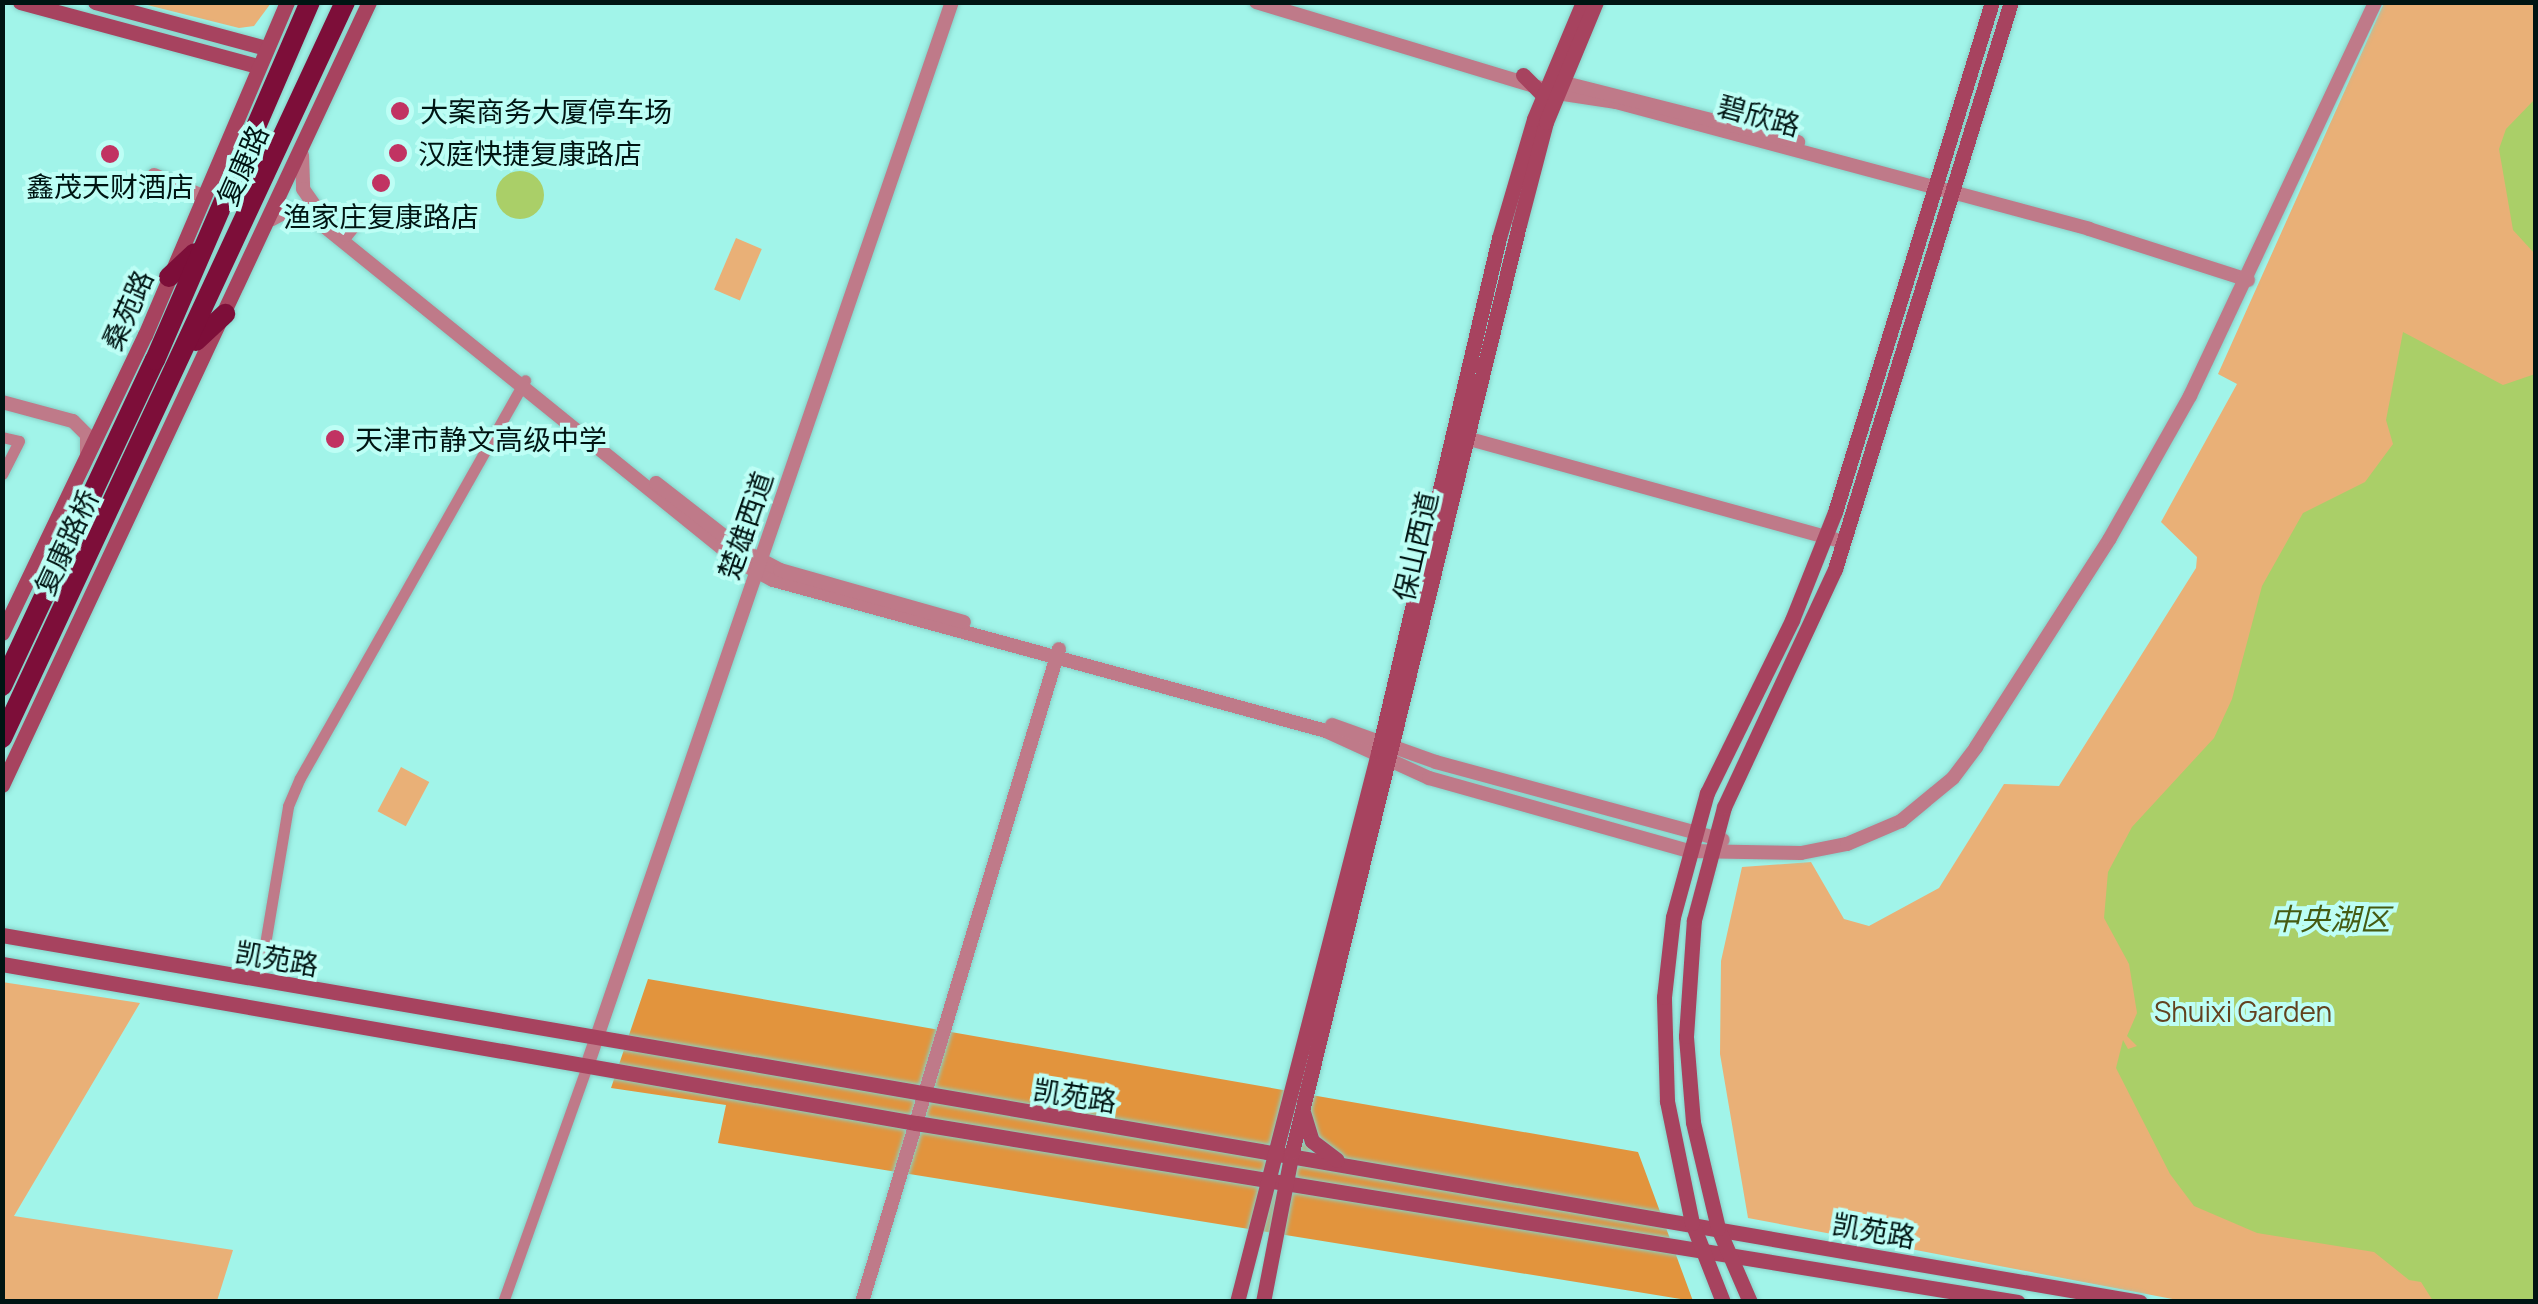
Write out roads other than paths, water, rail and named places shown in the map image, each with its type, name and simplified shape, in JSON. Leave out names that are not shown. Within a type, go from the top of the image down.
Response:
[{"type":"highway","name":"复康路","points":[[164,338],[310,2]]},
{"type":"highway","name":"复康路","points":[[183,359],[345,2]]},
{"type":"highway","points":[[169,277],[200,248]]},
{"type":"highway","points":[[183,359],[225,314]]},
{"type":"highway","name":"复康路桥","points":[[2,686],[164,338]]},
{"type":"highway","name":"复康路桥","points":[[2,738],[183,359]]},
{"type":"main road","points":[[20,2],[258,66]]},
{"type":"main road","points":[[95,2],[266,48]]},
{"type":"main road","name":"桑苑路","points":[[2,633],[161,300],[200,195],[287,2]]},
{"type":"main road","points":[[2,785],[272,219],[370,2]]},
{"type":"main road","points":[[1543,83],[1545,70],[1568,52],[1583,2]]},
{"type":"main road","points":[[1543,83],[1568,52],[1596,2]]},
{"type":"main road","points":[[1750,1302],[1738,1280],[1692,1223],[1663,1051],[1667,954],[1693,833],[1826,536],[1992,2]]},
{"type":"main road","points":[[1720,1296],[1709,1248],[1718,1228],[1693,1122],[1686,1036],[1692,937],[1712,844],[1844,542],[2011,2]]},
{"type":"main road","name":"保山西道","points":[[1292,1154],[1386,748],[1540,120],[1543,83]]},
{"type":"main road","points":[[235,294],[239,238]]},
{"type":"main road","points":[[161,300],[164,338]]},
{"type":"main road","name":"保山西道","points":[[1237,1302],[1285,1104],[1386,748]]},
{"type":"main road","name":"凯苑路","points":[[2,935],[2140,1302]]},
{"type":"main road","name":"凯苑路","points":[[2,964],[916,1122],[1286,1184],[1709,1248],[2018,1302]]},
{"type":"main road","points":[[1263,1302],[1292,1154],[1285,1104]]},
{"type":"main road","points":[[1303,1108],[1312,1142],[1346,1164]]},
{"type":"main road","points":[[1292,1154],[1340,1190]]},
{"type":"main road","points":[[1650,1217],[1709,1248]]},
{"type":"main road","points":[[1657,1242],[1690,1258],[1720,1296]]},
{"type":"street","name":"楚雄西道","points":[[587,1066],[952,2]]},
{"type":"street","name":"碧欣路","points":[[1256,2],[1543,83],[1936,184],[2247,276]]},
{"type":"street","name":"碧欣路","points":[[1284,2],[1543,83]]},
{"type":"street","points":[[272,219],[289,210],[309,214],[757,566],[1693,833],[1712,844],[1784,855],[1831,849],[1901,821],[1953,778],[2110,538],[2247,276],[2372,2]]},
{"type":"street","points":[[1540,120],[1534,97],[1543,83]]},
{"type":"street","points":[[302,155],[308,202],[523,383]]},
{"type":"street","points":[[154,175],[200,195]]},
{"type":"street","points":[[346,234],[364,214]]},
{"type":"street","points":[[259,980],[288,806],[300,778],[523,383]]},
{"type":"street","points":[[2,400],[84,419],[109,410]]},
{"type":"street","points":[[2,400],[73,421],[86,435],[88,455]]},
{"type":"street","points":[[1461,436],[1844,542]]},
{"type":"street","points":[[2,437],[19,441],[2,474]]},
{"type":"street","points":[[862,1302],[1058,653]]},
{"type":"street","points":[[1386,748],[1429,778],[1689,851],[1712,844]]},
{"type":"street","points":[[503,1302],[587,1066]]},
{"type":"water","points":[[2535,99],[2536,254],[2513,230],[2499,149],[2506,129]]},
{"type":"water","points":[[520,171],[537,178],[544,195],[537,212],[520,219],[503,212],[496,195],[503,178]]},
{"type":"water","name":"中央湖区","points":[[2403,332],[2503,385],[2535,374],[2535,1301],[2433,1301],[2421,1282],[2409,1280],[2374,1252],[2257,1233],[2194,1206],[2170,1174],[2116,1068],[2123,1040],[2128,1049],[2137,1046],[2127,1036],[2137,1013],[2129,964],[2104,918],[2108,872],[2132,827],[2214,738],[2232,699],[2262,586],[2303,513],[2365,482],[2393,444],[2386,420]]},
{"type":"place","name":"大案商务大厦停车场","points":[[400,111]]},
{"type":"place","name":"汉庭快捷复康路店","points":[[398,153]]},
{"type":"place","name":"鑫茂天财酒店","points":[[110,154]]},
{"type":"place","name":"渔家庄复康路店","points":[[381,183]]},
{"type":"place","name":"天津市静文高级中学","points":[[335,439]]},
{"type":"park label","name":"Shuixi Garden","points":[[2243,1011]]}]
